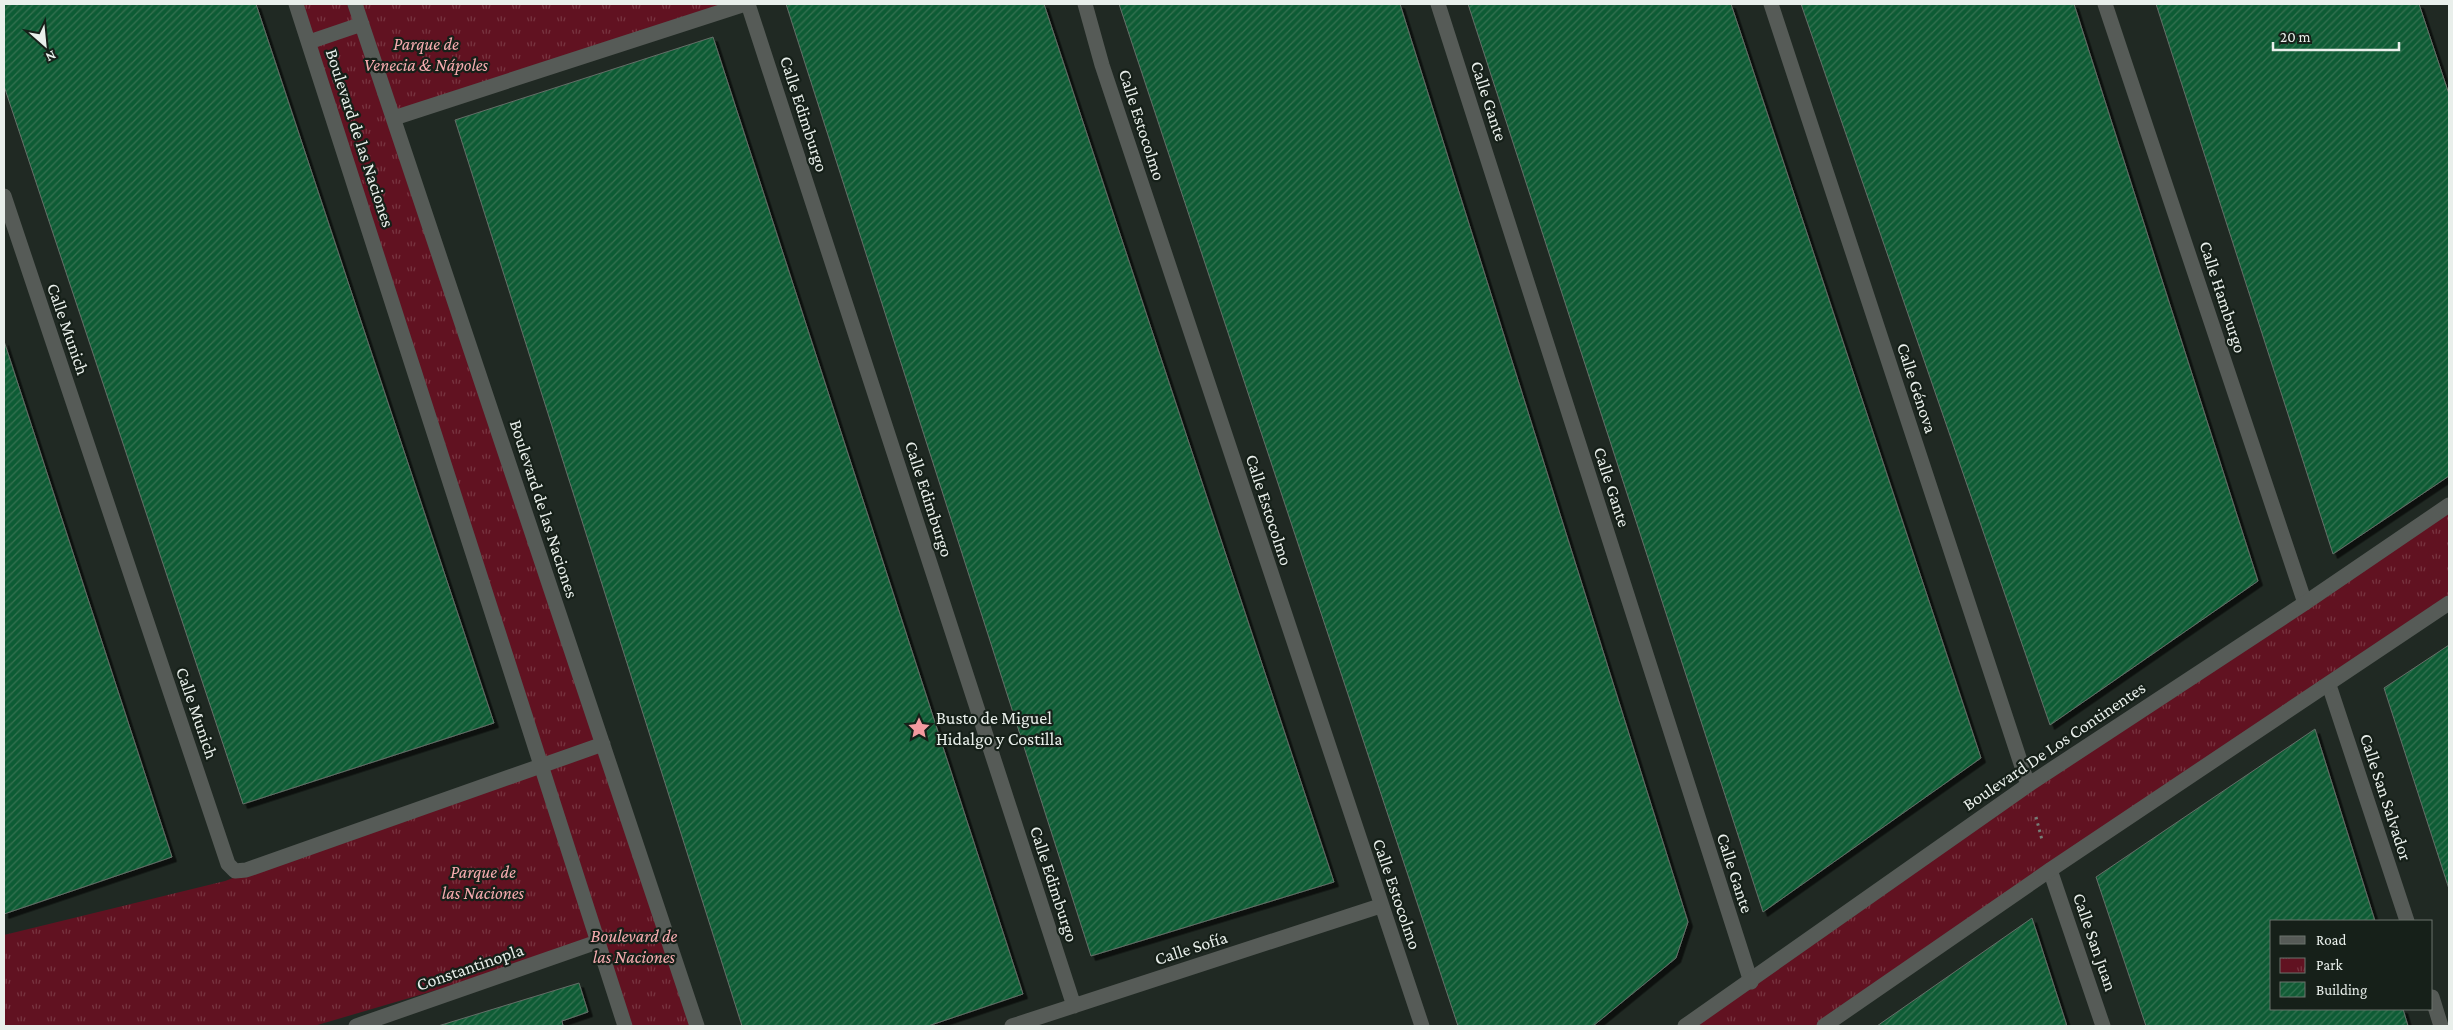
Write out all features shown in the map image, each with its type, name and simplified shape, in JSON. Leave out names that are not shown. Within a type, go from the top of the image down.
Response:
[{"type":"street","name":"Boulevard de las Naciones","points":[[296,4],[625,1026]]},
{"type":"street","name":"Boulevard de las Naciones","points":[[355,4],[697,1026]]},
{"type":"street","name":"Calle Edimburgo","points":[[394,118],[747,4],[1074,1006]]},
{"type":"street","name":"Calle Estocolmo","points":[[1085,4],[1102,65],[1380,906],[1422,1026]]},
{"type":"street","name":"Calle Gante","points":[[1438,4],[1750,982]]},
{"type":"street","name":"Calle Génova","points":[[1770,4],[2028,785]]},
{"type":"street","name":"Calle Hamburgo","points":[[2105,4],[2305,603]]},
{"type":"street","points":[[309,42],[362,24]]},
{"type":"street","name":"Calle Munich","points":[[4,196],[228,864],[235,871],[246,870],[603,744]]},
{"type":"street","name":"Boulevard De Los Continentes","points":[[1686,1026],[2028,785],[2305,603],[2449,505]]},
{"type":"street","points":[[1824,1026],[2050,870],[2449,603]]},
{"type":"street","name":"Calle San Salvador","points":[[2329,684],[2407,920]]},
{"type":"street","name":"Calle San Juan","points":[[2050,870],[2103,1026]]},
{"type":"street","name":"Calle Sofía","points":[[1012,1026],[1380,906]]},
{"type":"street","name":"Constantinopla","points":[[356,1026],[597,942]]},
{"type":"street","points":[[2433,1000],[2441,1026]]},
{"type":"path","points":[[2028,785],[2050,870]]},
{"type":"green space","points":[[297,4],[745,4],[394,118],[697,1026],[626,1026],[597,943],[314,1026],[4,1026],[4,935],[225,881],[540,765]]},
{"type":"green space","points":[[2449,506],[2449,605],[1824,1026],[1687,1026]]},
{"type":"building","points":[[4,4],[256,4],[494,723],[243,804],[4,86]]},
{"type":"building","points":[[786,4],[1044,4],[1334,882],[1091,956]]},
{"type":"building","points":[[1119,4],[1400,4],[1688,922],[1676,958],[1593,1026],[1458,1026]]},
{"type":"building","points":[[1468,4],[1731,4],[1981,758],[1763,912]]},
{"type":"building","points":[[1801,4],[2074,4],[2258,581],[2050,725]]},
{"type":"building","points":[[2156,4],[2419,4],[2449,94],[2449,476],[2333,554]]},
{"type":"building","points":[[713,37],[1023,994],[928,1026],[742,1026],[455,120]]},
{"type":"building","points":[[4,341],[172,857],[4,914]]},
{"type":"building","points":[[2449,645],[2449,889],[2384,688]]},
{"type":"building","points":[[2315,729],[2375,920],[2270,920],[2270,1010],[2403,1010],[2408,1026],[2146,1026],[2096,877]]},
{"type":"building","points":[[2032,918],[2067,1026],[1877,1026]]},
{"type":"building","points":[[579,983],[588,1012],[562,1021],[563,1026],[438,1026]]},
{"type":"place","name":"Busto de Miguel Hidalgo y Costilla","points":[[919,728]]},
{"type":"park label","name":"Parque de Venecia & Nápoles","points":[[426,54]]},
{"type":"park label","name":"Parque de las Naciones","points":[[483,882]]}]
